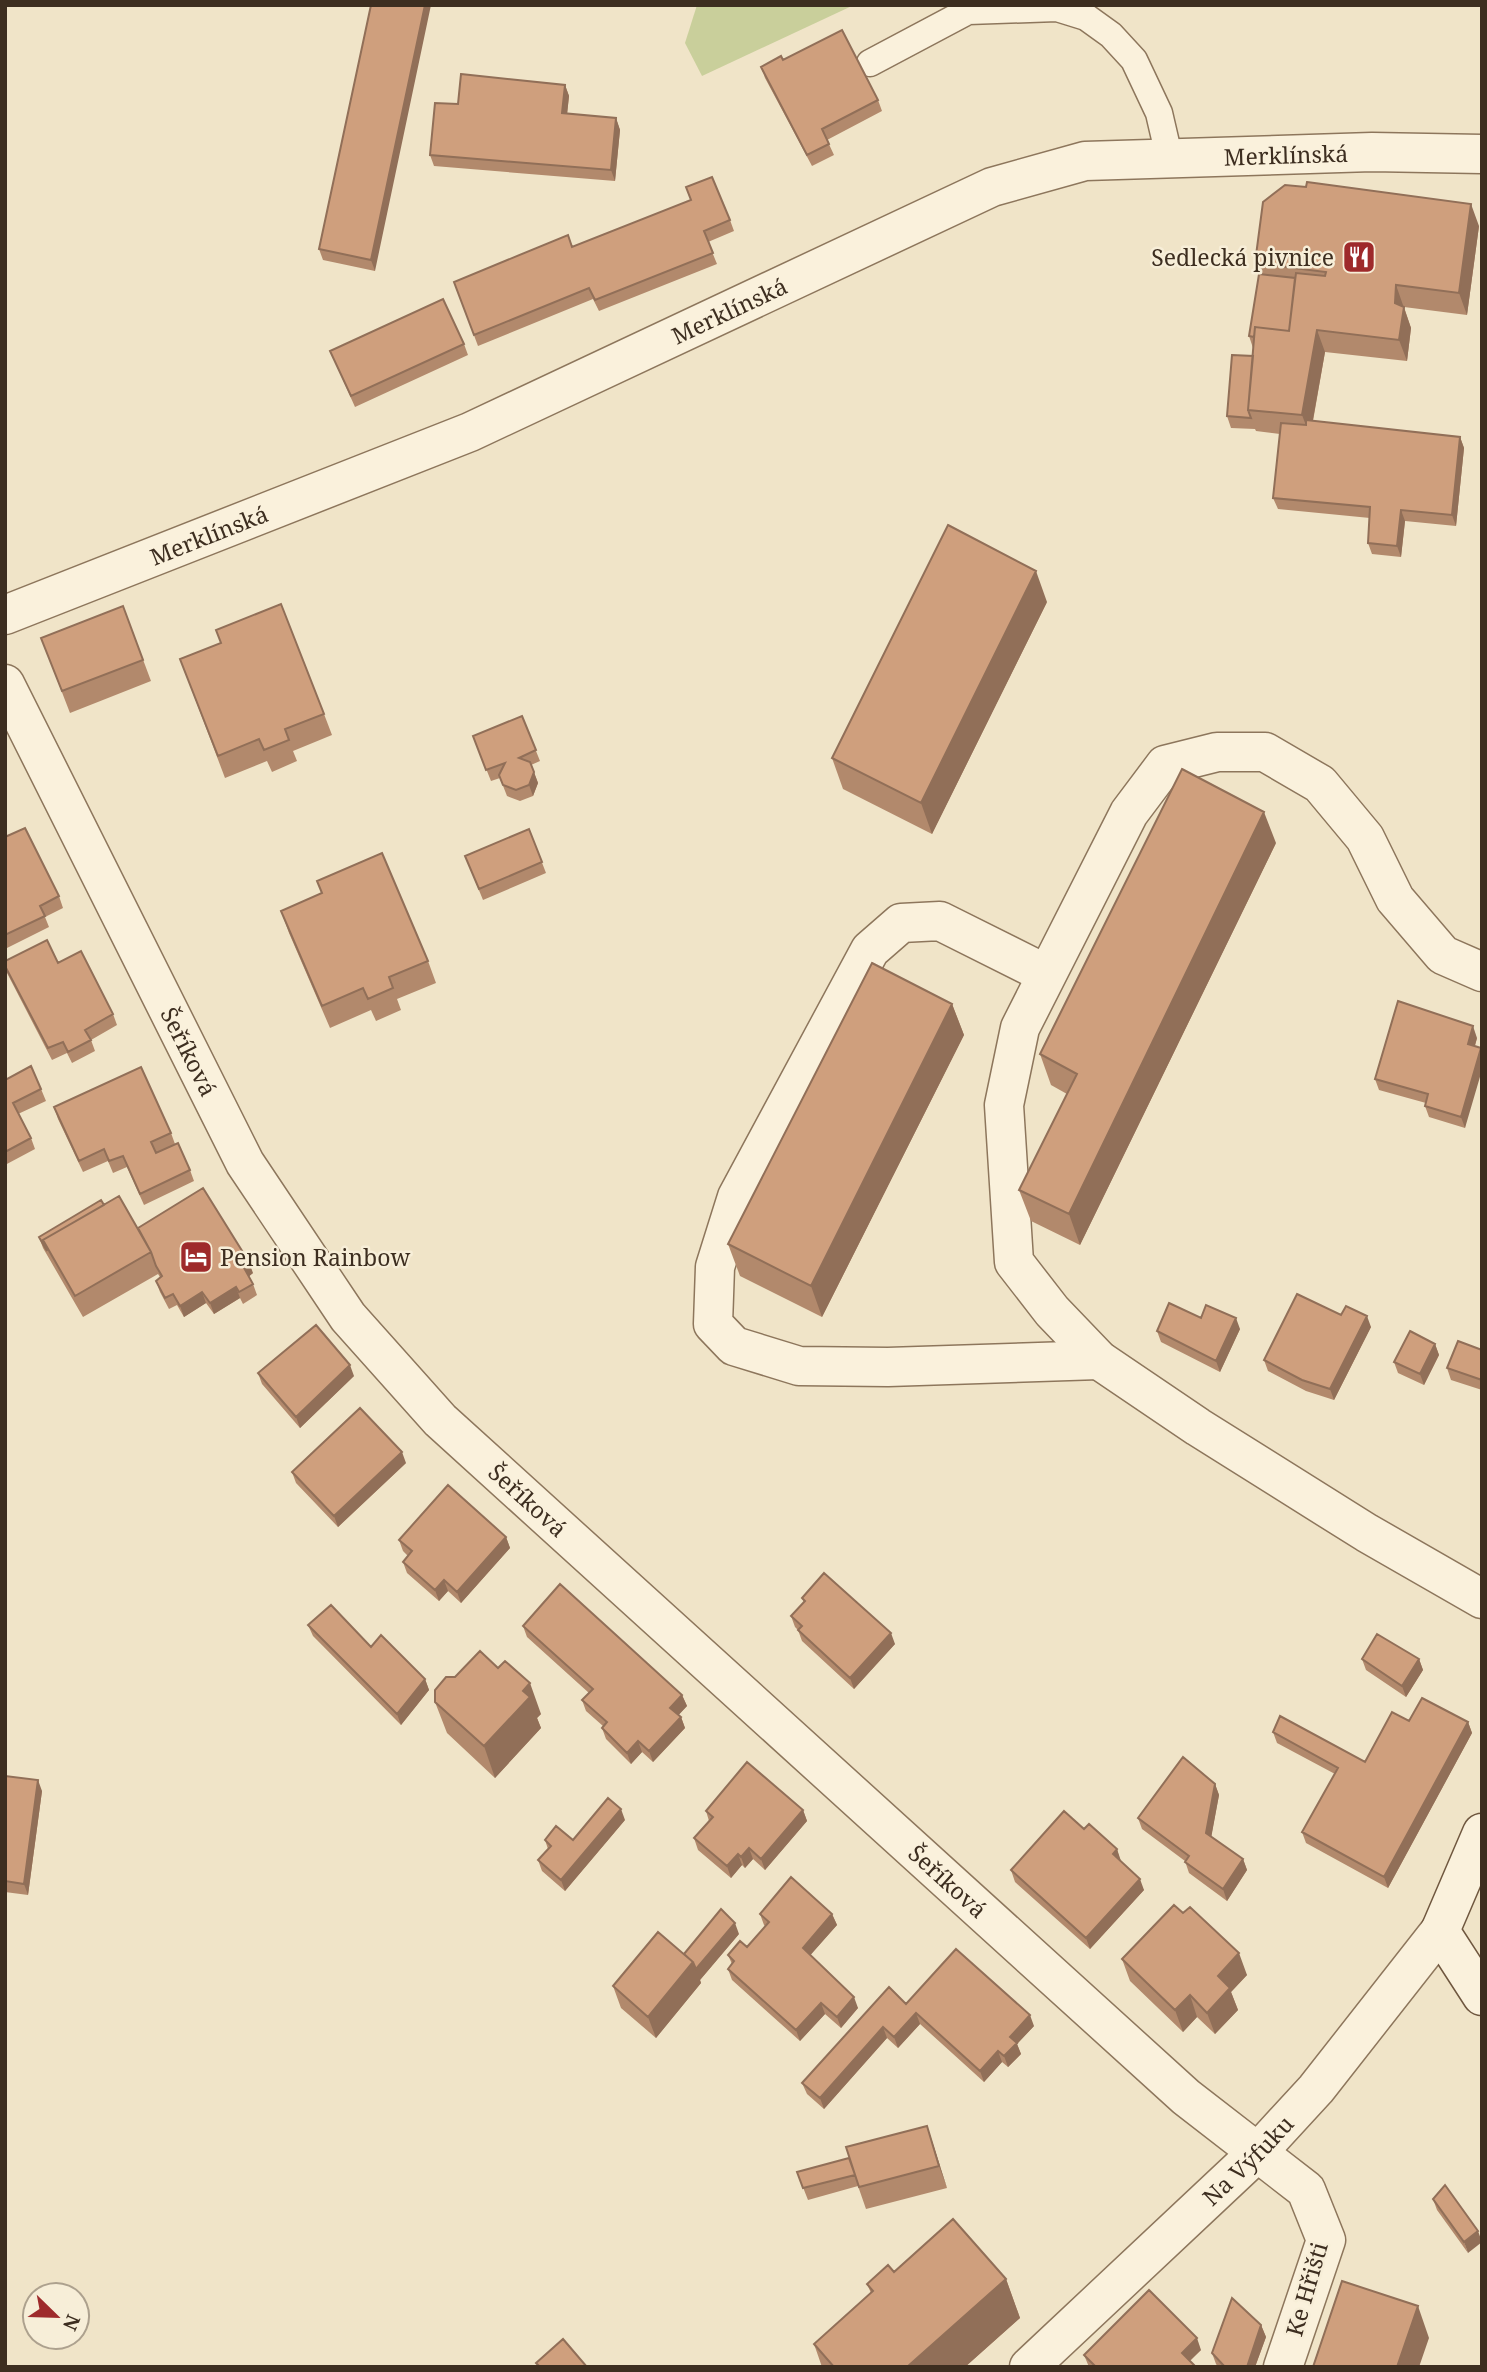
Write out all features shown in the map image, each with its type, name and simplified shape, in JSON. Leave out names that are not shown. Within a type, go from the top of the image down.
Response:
[{"type":"street","name":"Merklínská","points":[[5,615],[470,432],[992,187],[1086,160],[1169,156],[1482,154]]},
{"type":"street","name":"Šeříková","points":[[5,684],[245,1163],[348,1317],[440,1420],[1186,2097],[1259,2151]]},
{"type":"street","points":[[1482,972],[1443,955],[1395,899],[1365,838],[1320,784],[1265,752],[1217,752],[1165,765],[1129,813],[1020,1028],[1004,1105],[1014,1262],[1052,1311],[1099,1360],[1198,1427],[1367,1532],[1482,1599]]},
{"type":"street","points":[[1046,974],[940,921],[901,923],[870,950],[737,1197],[715,1267],[713,1324],[734,1346],[799,1366],[888,1367],[990,1361],[1099,1360]]},
{"type":"street","points":[[1482,1833],[1440,1931],[1482,1996]]},
{"type":"street","name":"Na Výfuku","points":[[1029,2367],[1259,2151],[1316,2089],[1440,1931]]},
{"type":"street","name":"Ke Hřišti","points":[[1259,2151],[1306,2190],[1326,2240],[1283,2367]]},
{"type":"lane","points":[[870,63],[968,11],[1057,8],[1086,17],[1111,35],[1134,60],[1159,113],[1169,156]]},
{"type":"green space","points":[[697,5],[854,5],[702,76],[685,43]]},
{"type":"building","points":[[371,5],[425,5],[371,260],[319,249]]},
{"type":"building","points":[[842,30],[878,100],[822,129],[829,144],[807,155],[761,67],[781,56],[783,60]]},
{"type":"building","points":[[461,74],[565,85],[562,113],[616,118],[611,170],[430,155],[435,103],[458,104]]},
{"type":"building","points":[[712,177],[730,220],[704,231],[713,253],[595,300],[589,288],[474,335],[454,282],[568,235],[572,247],[691,200],[686,187]]},
{"type":"building","points":[[1307,182],[1471,204],[1459,293],[1396,285],[1395,303],[1404,307],[1399,340],[1317,330],[1302,415],[1248,410],[1255,327],[1289,331],[1296,273],[1325,276],[1326,272],[1255,263],[1263,202],[1285,185],[1306,187]]},
{"type":"building","points":[[1259,274],[1295,278],[1289,331],[1255,327],[1254,337],[1249,336]]},
{"type":"building","points":[[443,299],[464,344],[351,396],[330,351]]},
{"type":"building","points":[[1232,355],[1253,356],[1248,410],[1251,418],[1227,416]]},
{"type":"building","points":[[1306,420],[1460,437],[1452,515],[1401,510],[1397,546],[1368,543],[1370,507],[1273,498],[1281,423],[1306,425]]},
{"type":"building","points":[[948,525],[1036,571],[921,803],[832,758]]},
{"type":"building","points":[[281,604],[324,714],[285,729],[289,740],[264,750],[259,739],[218,756],[180,659],[221,643],[216,630]]},
{"type":"building","points":[[123,606],[143,660],[62,691],[41,638]]},
{"type":"building","points":[[522,716],[536,750],[519,758],[530,762],[534,772],[529,785],[516,790],[503,785],[499,775],[505,763],[486,770],[473,736]]},
{"type":"building","points":[[1182,769],[1264,812],[1069,1214],[1019,1190],[1077,1074],[1040,1054]]},
{"type":"building","points":[[25,828],[59,896],[40,906],[45,916],[5,935],[5,837]]},
{"type":"building","points":[[529,829],[542,862],[479,889],[465,856]]},
{"type":"building","points":[[382,853],[428,961],[389,977],[393,988],[368,999],[363,988],[322,1006],[281,911],[322,893],[317,881]]},
{"type":"building","points":[[47,940],[58,963],[81,951],[113,1014],[85,1030],[91,1040],[68,1052],[63,1042],[48,1048],[5,966],[5,961]]},
{"type":"building","points":[[872,963],[952,1004],[811,1286],[728,1244]]},
{"type":"building","points":[[1398,1001],[1473,1026],[1468,1044],[1481,1048],[1461,1117],[1425,1106],[1428,1094],[1375,1079]]},
{"type":"building","points":[[31,1066],[41,1089],[13,1103],[31,1138],[5,1152],[5,1080]]},
{"type":"building","points":[[141,1067],[171,1133],[151,1142],[156,1153],[178,1143],[190,1170],[140,1194],[123,1156],[109,1161],[104,1149],[79,1161],[54,1107]]},
{"type":"building","name":"Pension Rainbow","points":[[203,1188],[249,1262],[243,1266],[253,1284],[239,1292],[236,1287],[210,1303],[202,1292],[180,1306],[173,1294],[165,1298],[156,1281],[162,1276],[138,1228]]},
{"type":"building","points":[[119,1196],[151,1252],[75,1296],[43,1240]]},
{"type":"building","points":[[101,1200],[104,1205],[43,1240],[47,1251],[39,1237]]},
{"type":"building","points":[[1297,1294],[1341,1315],[1346,1306],[1367,1316],[1330,1389],[1302,1380],[1264,1360]]},
{"type":"building","points":[[1169,1303],[1201,1318],[1206,1305],[1236,1318],[1216,1361],[1157,1331]]},
{"type":"building","points":[[316,1325],[350,1365],[296,1417],[258,1373]]},
{"type":"building","points":[[1410,1331],[1435,1344],[1420,1374],[1394,1362]]},
{"type":"building","points":[[1458,1341],[1482,1350],[1482,1380],[1447,1368]]},
{"type":"building","points":[[360,1408],[402,1452],[334,1516],[292,1472]]},
{"type":"building","points":[[448,1485],[506,1537],[457,1592],[444,1580],[435,1590],[403,1562],[412,1551],[399,1540]]},
{"type":"building","points":[[824,1573],[891,1633],[850,1678],[798,1630],[802,1626],[791,1616],[805,1601],[802,1598]]},
{"type":"building","points":[[560,1584],[682,1695],[670,1708],[681,1717],[649,1751],[638,1741],[627,1753],[602,1728],[607,1722],[582,1700],[593,1689],[523,1626]]},
{"type":"building","points":[[331,1605],[371,1647],[381,1635],[425,1679],[397,1714],[308,1625]]},
{"type":"building","points":[[1377,1634],[1419,1659],[1402,1686],[1362,1659]]},
{"type":"building","points":[[480,1651],[498,1668],[505,1661],[530,1683],[523,1691],[530,1697],[484,1746],[435,1702],[435,1690],[446,1677],[455,1677]]},
{"type":"building","points":[[1422,1698],[1468,1722],[1384,1877],[1302,1832],[1338,1768],[1273,1732],[1280,1716],[1365,1762],[1392,1712],[1409,1721]]},
{"type":"building","points":[[1183,1757],[1215,1784],[1206,1833],[1243,1859],[1223,1889],[1185,1862],[1189,1856],[1138,1818]]},
{"type":"building","points":[[747,1762],[803,1810],[761,1859],[749,1848],[741,1857],[738,1854],[727,1866],[694,1838],[713,1817],[706,1811]]},
{"type":"building","points":[[5,1776],[38,1780],[24,1884],[5,1881]]},
{"type":"building","points":[[608,1798],[621,1809],[561,1880],[538,1860],[551,1846],[545,1840],[556,1826],[573,1840]]},
{"type":"building","points":[[1064,1811],[1084,1829],[1089,1824],[1117,1849],[1113,1854],[1140,1879],[1086,1938],[1011,1870]]},
{"type":"building","points":[[791,1877],[832,1914],[803,1948],[854,1997],[837,2017],[821,2003],[796,2030],[728,1969],[734,1961],[728,1955],[740,1941],[747,1947],[769,1922],[760,1914]]},
{"type":"building","points":[[1174,1905],[1183,1913],[1190,1907],[1239,1953],[1218,1976],[1230,1988],[1207,2013],[1190,1995],[1175,2010],[1122,1959]]},
{"type":"building","points":[[721,1909],[735,1923],[696,1969],[684,1954]]},
{"type":"building","points":[[658,1932],[693,1962],[648,2017],[613,1986]]},
{"type":"building","points":[[956,1949],[1030,2015],[1010,2037],[1017,2043],[1004,2056],[998,2051],[980,2071],[916,2013],[894,2037],[883,2027],[820,2098],[802,2083],[889,1987],[906,2004]]},
{"type":"building","points":[[927,2126],[939,2166],[859,2187],[846,2147]]},
{"type":"building","points":[[849,2158],[855,2175],[803,2188],[797,2172]]},
{"type":"building","points":[[1445,2185],[1478,2231],[1464,2242],[1433,2199]]},
{"type":"building","points":[[953,2219],[1006,2279],[907,2367],[834,2367],[814,2344],[873,2291],[867,2284],[888,2265],[894,2272]]},
{"type":"building","points":[[1342,2281],[1418,2306],[1397,2367],[1313,2367]]},
{"type":"building","points":[[1149,2290],[1197,2338],[1182,2353],[1193,2367],[1096,2367],[1084,2355]]},
{"type":"building","points":[[1232,2298],[1261,2325],[1247,2367],[1225,2367],[1212,2353]]},
{"type":"building","points":[[563,2339],[587,2367],[540,2367],[536,2363]]},
{"type":"place","name":"Sedlecká pivnice","points":[[1359,257]]},
{"type":"place","name":"Pension Rainbow","points":[[196,1257]]}]
